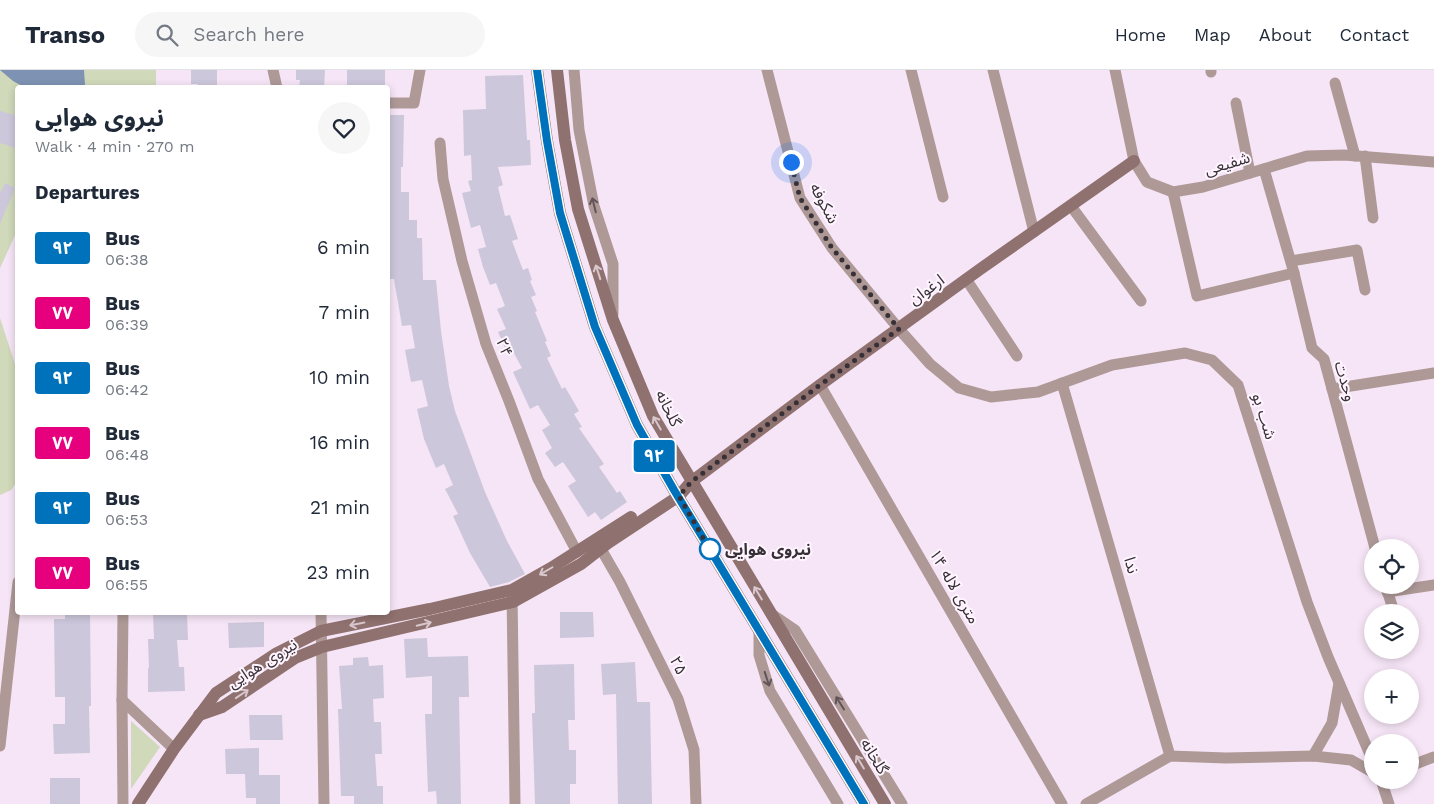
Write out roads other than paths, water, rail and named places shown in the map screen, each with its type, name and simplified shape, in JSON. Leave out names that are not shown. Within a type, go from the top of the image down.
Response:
[{"type":"street","points":[[273,70],[276,85]]},
{"type":"street","points":[[390,103],[414,103],[420,70]]},
{"type":"street","points":[[537,70],[560,213],[595,327],[637,425],[864,804]]},
{"type":"street","name":"گلخانه","points":[[557,70],[565,140],[578,209],[613,320],[653,416],[885,804]]},
{"type":"street","points":[[574,70],[579,130],[594,206],[613,264],[613,320]]},
{"type":"street","name":"شکوفه","points":[[767,70],[800,198],[832,248],[899,329]]},
{"type":"street","points":[[913,70],[943,197]]},
{"type":"street","points":[[993,70],[1034,232]]},
{"type":"street","points":[[1115,70],[1134,161],[1147,182],[1173,192],[1197,296],[1294,273]]},
{"type":"street","points":[[1335,83],[1360,156],[1373,218]]},
{"type":"street","points":[[1236,103],[1250,173]]},
{"type":"street","name":"۲۴","points":[[440,143],[446,188],[462,261],[486,344],[510,401],[538,478],[579,558]]},
{"type":"street","name":"شفیعی","points":[[1173,192],[1203,187],[1307,156],[1360,156],[1434,162]]},
{"type":"street","name":"ارغوان","points":[[676,493],[820,385],[1134,161]]},
{"type":"street","name":"وحدت","points":[[1264,169],[1291,261],[1312,348],[1324,359],[1373,539]]},
{"type":"street","points":[[1071,206],[1141,301]]},
{"type":"street","points":[[1291,261],[1357,250],[1365,290]]},
{"type":"street","points":[[966,280],[1018,356]]},
{"type":"street","name":"شب بو","points":[[899,329],[930,364],[959,388],[991,397],[1038,392],[1112,365],[1185,353],[1212,360],[1238,385],[1307,602],[1328,657],[1364,741]]},
{"type":"street","points":[[1332,389],[1433,377]]},
{"type":"street","name":"ندا","points":[[1062,383],[1170,756]]},
{"type":"street","name":"۱۴ متری لاله","points":[[820,385],[1062,804]]},
{"type":"street","name":"نیروی هوایی","points":[[579,558],[601,549],[676,493]]},
{"type":"street","name":"نیروی هوایی","points":[[199,715],[222,707],[295,658],[322,647],[512,596],[579,558],[676,493]]},
{"type":"street","name":"۲۵","points":[[601,549],[620,582],[678,699],[694,750],[696,804]]},
{"type":"street","points":[[1419,586],[1434,585]]},
{"type":"street","points":[[512,596],[515,804]]},
{"type":"street","name":"نیروی هوایی","points":[[138,804],[174,749],[216,693],[277,653],[321,631],[430,609],[512,596]]},
{"type":"street","points":[[0,746],[15,608]]},
{"type":"street","points":[[770,613],[795,630],[902,804]]},
{"type":"street","points":[[123,615],[123,804]]},
{"type":"street","points":[[320,615],[324,804]]},
{"type":"street","points":[[759,631],[759,655],[770,690],[838,804]]},
{"type":"street","points":[[1313,756],[1332,723],[1339,683]]},
{"type":"street","points":[[122,700],[174,749]]},
{"type":"street","points":[[1086,804],[1170,756],[1226,758],[1313,756],[1351,760],[1364,767]]},
{"type":"street","points":[[1419,763],[1434,757]]},
{"type":"street","points":[[1384,789],[1389,804]]},
{"type":"water","points":[[0,70],[84,70],[85,85],[20,85]]},
{"type":"place","name":"نیروی هوایی","points":[[710,549]]}]
